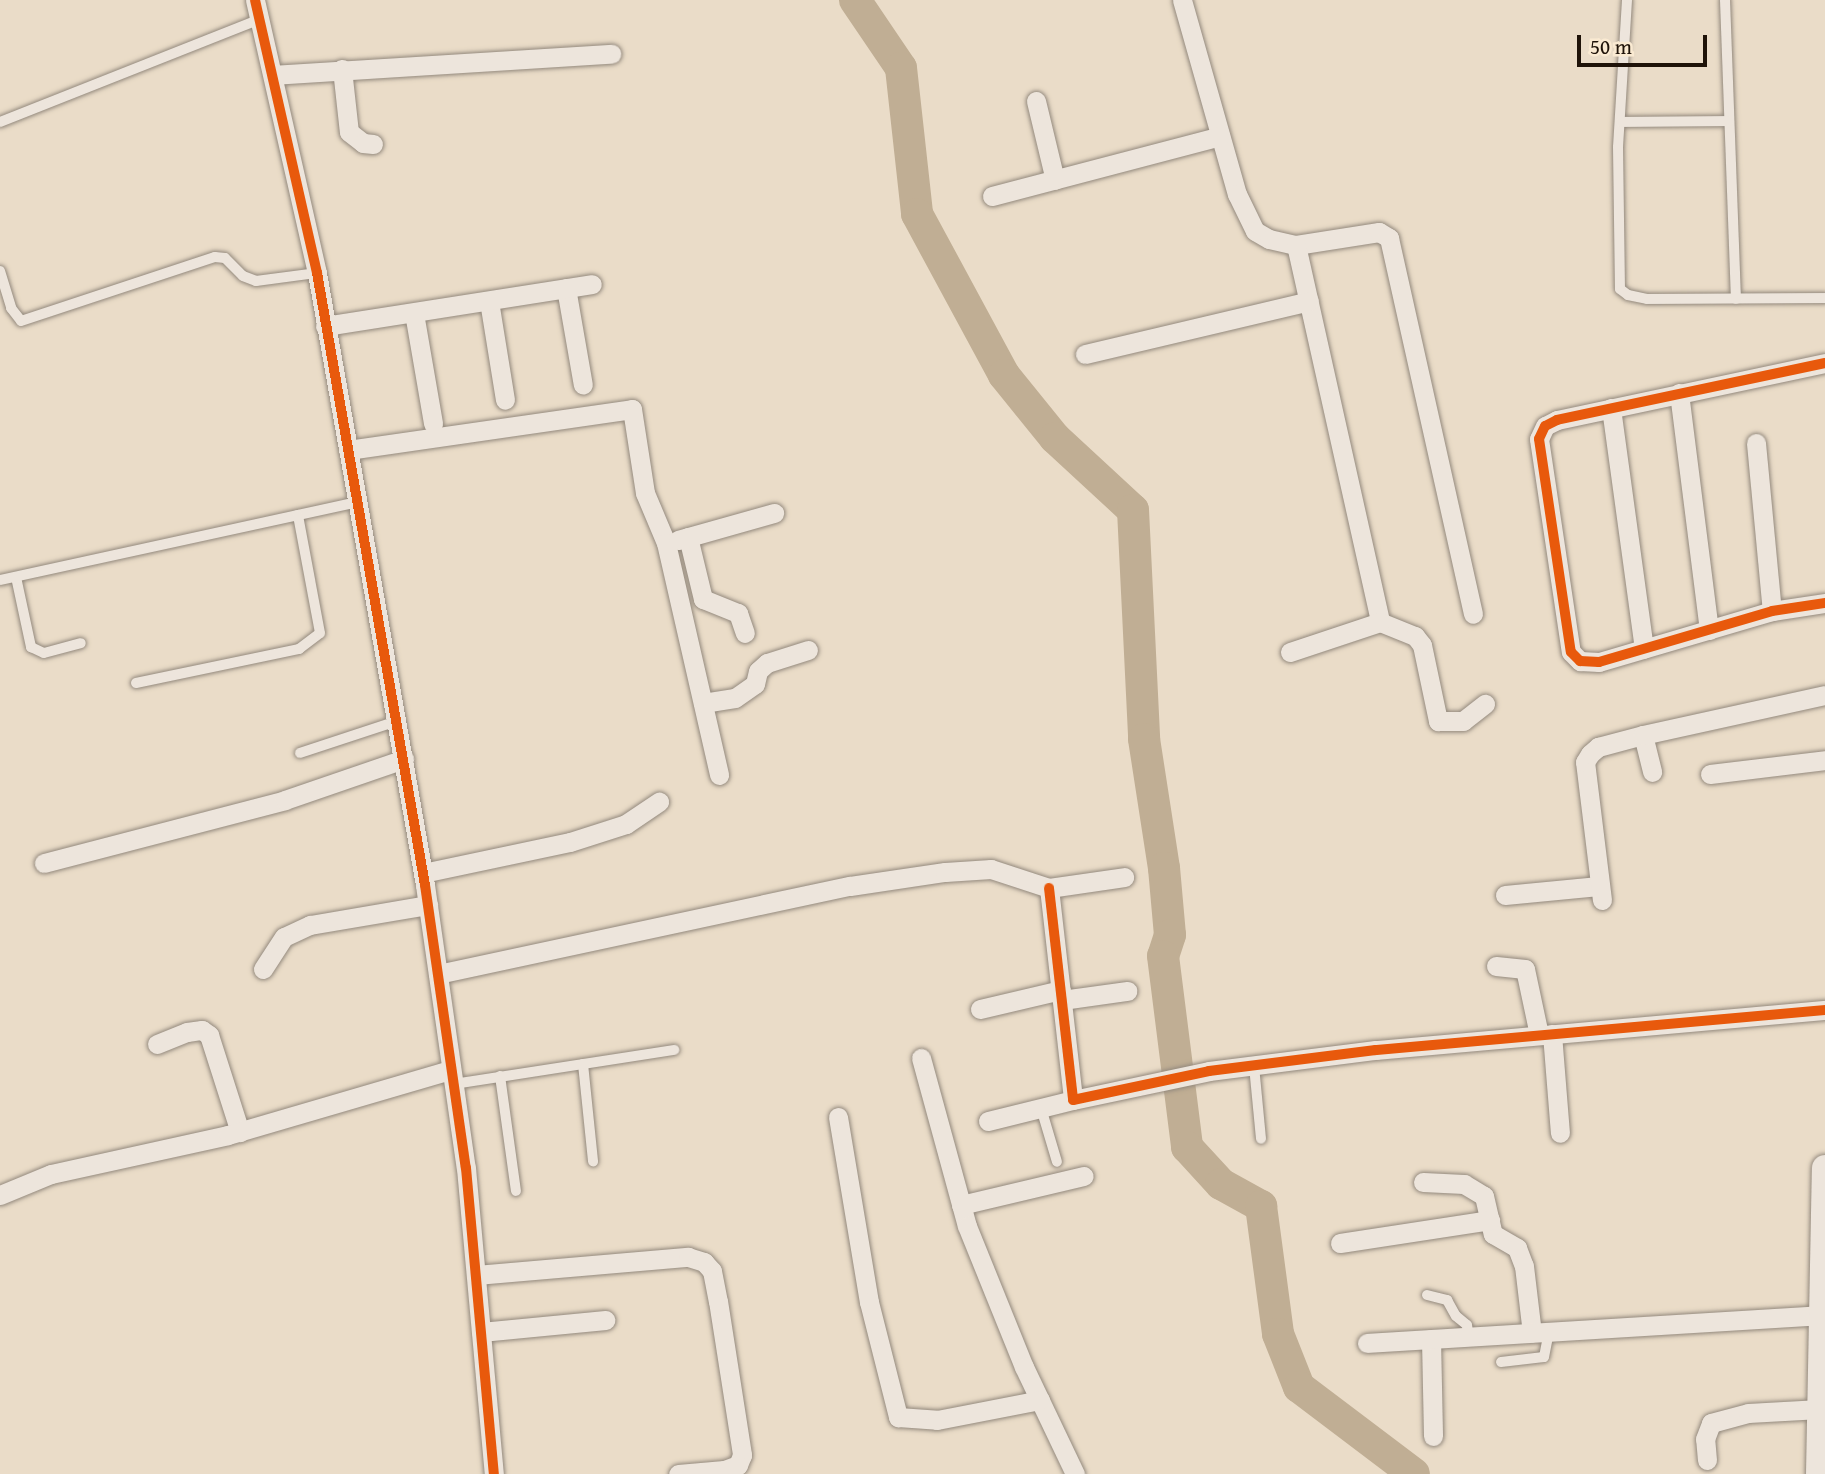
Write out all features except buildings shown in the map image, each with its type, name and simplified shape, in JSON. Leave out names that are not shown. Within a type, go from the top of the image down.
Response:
[{"type":"street","points":[[1182,0],[1237,194],[1255,231],[1269,239],[1296,245],[1380,232],[1389,238],[1473,614]]},
{"type":"street","points":[[258,9],[317,273],[348,450],[360,501],[423,873],[452,1077],[494,1474]]},
{"type":"street","points":[[273,75],[611,54]]},
{"type":"street","points":[[342,69],[349,132],[356,140],[373,144]]},
{"type":"street","points":[[1036,101],[1055,180]]},
{"type":"street","points":[[992,196],[1220,136]]},
{"type":"street","points":[[1296,245],[1380,622]]},
{"type":"street","points":[[325,326],[592,284]]},
{"type":"street","points":[[566,288],[583,385]]},
{"type":"street","points":[[489,301],[505,400]]},
{"type":"street","points":[[1085,354],[1309,301]]},
{"type":"street","points":[[414,313],[433,423]]},
{"type":"street","points":[[1825,363],[1549,422],[1539,439],[1571,652],[1580,662],[1599,662],[1772,611],[1825,603]]},
{"type":"street","points":[[1679,393],[1709,630]]},
{"type":"street","points":[[348,450],[629,408],[645,493],[666,543],[719,775]]},
{"type":"street","points":[[1611,408],[1644,649]]},
{"type":"street","points":[[1756,443],[1772,611]]},
{"type":"street","points":[[666,543],[774,513]]},
{"type":"street","points":[[688,537],[703,599],[738,613],[745,634]]},
{"type":"street","points":[[1290,652],[1380,622],[1415,636],[1422,645],[1438,720],[1463,721],[1485,704]]},
{"type":"street","points":[[703,702],[735,698],[755,684],[758,671],[767,663],[808,650]]},
{"type":"street","points":[[1505,895],[1601,893],[1585,762],[1598,747],[1825,695]]},
{"type":"street","points":[[1643,735],[1652,772]]},
{"type":"street","points":[[44,863],[285,800],[404,759]]},
{"type":"street","points":[[1710,775],[1825,760]]},
{"type":"street","points":[[423,873],[570,842],[626,824],[659,802]]},
{"type":"street","points":[[438,974],[850,886],[945,872],[991,869],[1049,888],[1124,877]]},
{"type":"street","points":[[1049,888],[1073,1100]]},
{"type":"street","points":[[263,969],[284,937],[310,925],[428,905]]},
{"type":"street","points":[[1496,966],[1525,969],[1545,1035],[1560,1133]]},
{"type":"street","points":[[980,1009],[1061,995],[1127,991]]},
{"type":"street","points":[[988,1121],[1209,1071],[1545,1035],[1825,1010]]},
{"type":"street","points":[[157,1044],[187,1032],[202,1030],[209,1035],[240,1132]]},
{"type":"street","points":[[921,1058],[961,1205],[1040,1400],[1075,1474]]},
{"type":"street","points":[[0,1195],[51,1174],[240,1132],[452,1077]]},
{"type":"street","points":[[838,1117],[869,1302],[898,1417],[937,1420],[1040,1400]]},
{"type":"street","points":[[1819,1474],[1825,1168]]},
{"type":"street","points":[[961,1205],[1084,1176]]},
{"type":"street","points":[[1423,1182],[1478,1188],[1493,1234],[1517,1248],[1540,1332]]},
{"type":"street","points":[[1340,1243],[1490,1220]]},
{"type":"street","points":[[475,1275],[688,1257],[704,1262],[712,1272],[718,1301],[742,1455],[738,1465],[724,1470],[678,1474]]},
{"type":"street","points":[[1367,1343],[1822,1315]]},
{"type":"street","points":[[481,1332],[605,1320]]},
{"type":"street","points":[[1431,1339],[1433,1436]]},
{"type":"street","points":[[1707,1460],[1705,1439],[1711,1423],[1748,1413],[1820,1409]]},
{"type":"lane","points":[[1628,0],[1621,122],[1620,289],[1628,295],[1647,299],[1825,298]]},
{"type":"lane","points":[[1725,0],[1736,299]]},
{"type":"lane","points":[[0,122],[258,9]]},
{"type":"lane","points":[[1621,122],[1728,121]]},
{"type":"lane","points":[[0,271],[11,308],[18,320],[26,320],[215,257],[225,258],[243,276],[256,281],[317,273]]},
{"type":"lane","points":[[0,312],[11,308]]},
{"type":"lane","points":[[0,580],[360,501]]},
{"type":"lane","points":[[136,683],[299,649],[320,633],[298,515]]},
{"type":"lane","points":[[16,577],[31,648],[44,653],[81,643]]},
{"type":"lane","points":[[300,753],[397,721]]},
{"type":"lane","points":[[452,1077],[500,1076],[674,1050]]},
{"type":"lane","points":[[583,1064],[593,1161]]},
{"type":"lane","points":[[1254,1066],[1261,1139]]},
{"type":"lane","points":[[500,1076],[516,1191]]},
{"type":"lane","points":[[1041,1108],[1057,1162]]},
{"type":"lane","points":[[1427,1295],[1447,1300],[1456,1316],[1467,1325],[1469,1337]]},
{"type":"lane","points":[[1501,1362],[1544,1357],[1540,1332]]},
{"type":"waterway","points":[[855,0],[901,68],[917,214],[1004,375],[1055,438],[1133,510],[1144,739],[1164,868],[1170,935],[1163,956],[1187,1147],[1221,1184],[1261,1206],[1278,1334],[1299,1387],[1414,1474]]},
{"type":"cycle path","points":[[255,0],[317,273],[425,885],[466,1168],[494,1474]]},
{"type":"cycle path","points":[[1825,363],[1557,420],[1545,426],[1539,439],[1571,652],[1580,661],[1599,662],[1772,611],[1825,603]]},
{"type":"cycle path","points":[[1049,888],[1073,1100],[1209,1071],[1376,1050],[1825,1010]]}]
